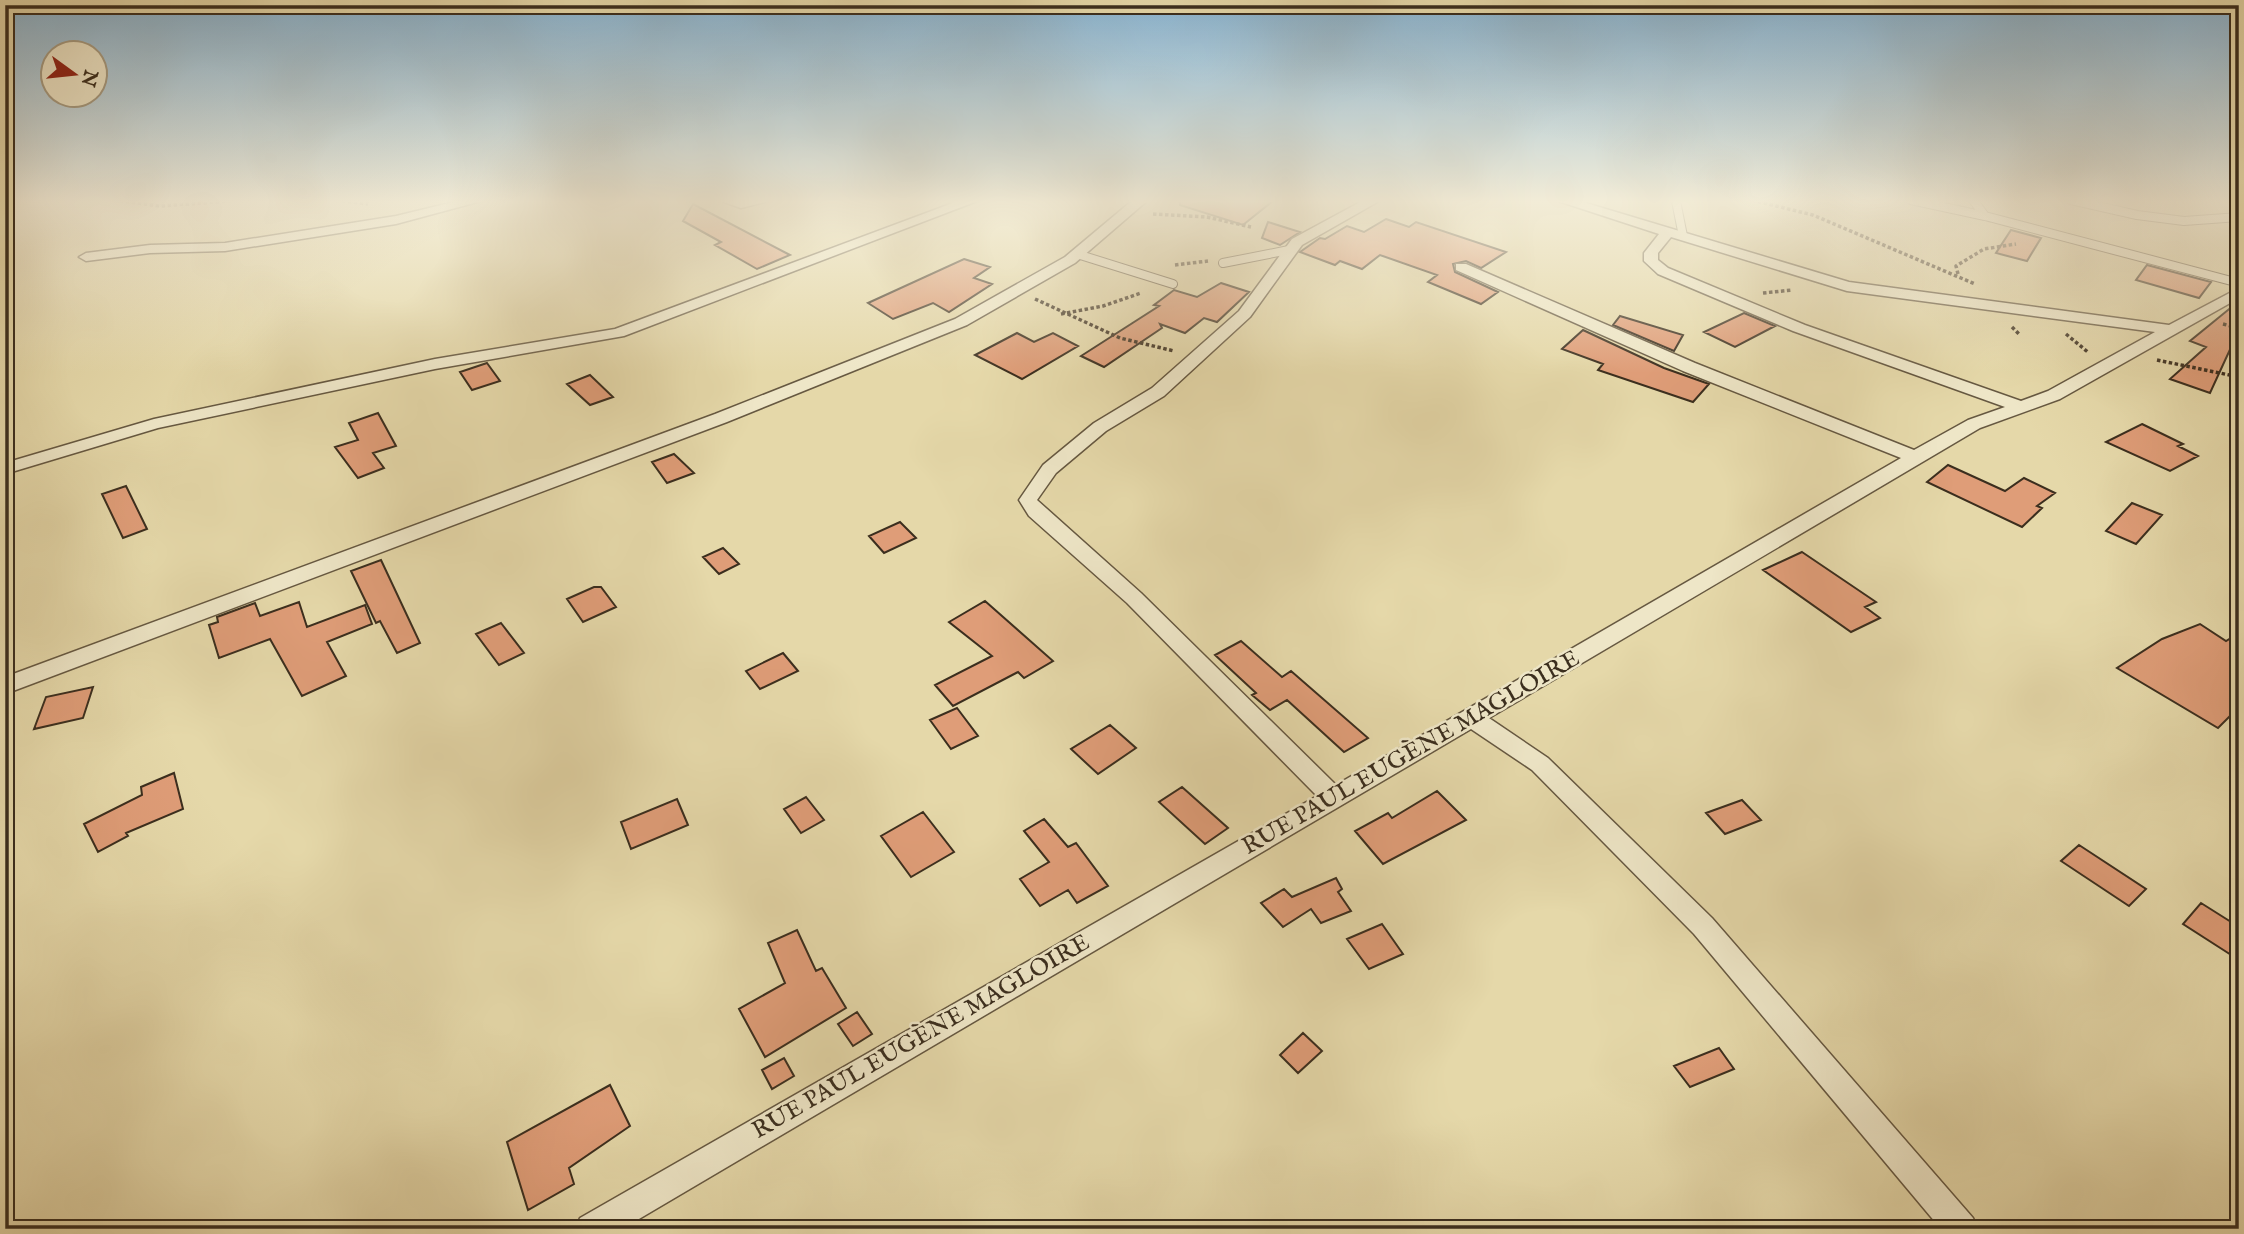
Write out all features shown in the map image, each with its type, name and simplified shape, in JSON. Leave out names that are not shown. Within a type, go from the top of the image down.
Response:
[{"type":"street","points":[[5,469],[154,424],[435,364],[618,333],[817,258]]},
{"type":"street","points":[[5,686],[721,418],[961,322],[1019,291],[1071,258]]},
{"type":"street","points":[[1284,258],[1245,314],[1158,392],[1100,427],[1049,469],[1028,500],[1036,512],[1134,598],[1333,797]]},
{"type":"street","points":[[1651,258],[1651,261],[1664,271],[1799,328],[2021,407]]},
{"type":"street","points":[[1754,258],[1847,286],[2172,330]]},
{"type":"street","points":[[1461,267],[1689,367],[1915,457]]},
{"type":"street","name":"RUE PAUL EUGÈNE MAGLOIRE","points":[[591,1229],[1472,718],[1915,457],[1974,424],[2054,395],[2239,292]]},
{"type":"street","points":[[1472,718],[1540,764],[1703,926],[1962,1229]]},
{"type":"lane","points":[[1088,258],[1173,284]]},
{"type":"lane","points":[[1223,263],[1250,258]]},
{"type":"lane","points":[[2141,258],[2239,284]]},
{"type":"path","points":[[1916,258],[1978,286]]},
{"type":"path","points":[[1966,258],[1956,266],[1958,275],[2020,334]]},
{"type":"path","points":[[1169,266],[1197,261],[1223,263]]},
{"type":"path","points":[[1735,301],[1768,291],[1799,290]]},
{"type":"path","points":[[1019,291],[1061,314],[1120,338],[1165,350],[1202,353]]},
{"type":"path","points":[[2032,311],[2062,331],[2105,367]]},
{"type":"path","points":[[2133,351],[2169,365],[2239,377]]},
{"type":"building","points":[[737,258],[784,258],[757,269]]},
{"type":"building","points":[[1315,258],[1377,258],[1362,269],[1340,261],[1335,265]]},
{"type":"building","points":[[1387,258],[1497,258],[1481,268],[1466,261],[1453,264],[1455,272],[1498,292],[1481,304],[1428,282],[1437,275]]},
{"type":"building","points":[[964,259],[990,267],[974,278],[992,284],[949,312],[933,303],[893,319],[868,303]]},
{"type":"building","points":[[2147,265],[2211,282],[2199,298],[2136,280]]},
{"type":"building","points":[[1221,283],[1249,292],[1217,322],[1204,318],[1185,333],[1160,324],[1162,328],[1104,367],[1081,356],[1159,306],[1154,305],[1174,290],[1197,297]]},
{"type":"building","points":[[2239,301],[2239,339],[2233,343],[2210,393],[2170,379],[2206,347],[2190,341]]},
{"type":"building","points":[[1744,313],[1775,326],[1735,347],[1704,332]]},
{"type":"building","points":[[1620,316],[1683,335],[1674,351],[1613,325]]},
{"type":"building","points":[[1583,330],[1664,368],[1709,384],[1693,402],[1598,370],[1603,364],[1562,349]]},
{"type":"building","points":[[1017,333],[1034,342],[1053,333],[1078,346],[1022,379],[975,355]]},
{"type":"building","points":[[487,363],[500,381],[472,390],[460,372]]},
{"type":"building","points":[[590,375],[613,397],[590,405],[567,384]]},
{"type":"building","points":[[378,413],[396,446],[373,453],[384,468],[358,478],[335,447],[358,440],[349,423]]},
{"type":"building","points":[[2142,424],[2183,444],[2178,446],[2198,456],[2170,471],[2106,442]]},
{"type":"building","points":[[674,454],[694,473],[667,483],[652,462]]},
{"type":"building","points":[[1948,465],[2005,491],[2024,478],[2055,493],[2037,506],[2042,508],[2022,527],[1927,482]]},
{"type":"building","points":[[126,486],[147,529],[123,538],[102,494]]},
{"type":"building","points":[[2132,503],[2162,515],[2136,544],[2106,531]]},
{"type":"building","points":[[900,522],[916,538],[884,553],[869,536]]},
{"type":"building","points":[[723,548],[739,564],[719,574],[703,557]]},
{"type":"building","points":[[1802,552],[1876,602],[1865,607],[1880,618],[1851,632],[1763,570]]},
{"type":"building","points":[[381,560],[420,643],[397,653],[380,621],[376,623],[351,571]]},
{"type":"building","points":[[594,587],[601,587],[616,607],[583,622],[567,599]]},
{"type":"building","points":[[985,601],[1053,661],[1024,678],[1018,672],[953,706],[935,685],[992,656],[949,622]]},
{"type":"building","points":[[299,602],[307,627],[365,605],[372,624],[327,642],[346,676],[302,696],[270,639],[219,658],[209,625],[218,622],[217,617],[255,603],[260,616]]},
{"type":"building","points":[[501,623],[524,653],[499,665],[476,634]]},
{"type":"building","points":[[2200,624],[2226,641],[2239,633],[2239,707],[2218,728],[2117,668],[2162,639]]},
{"type":"building","points":[[1241,641],[1282,677],[1291,671],[1368,738],[1344,752],[1287,700],[1270,710],[1252,695],[1256,693],[1215,655]]},
{"type":"building","points":[[783,653],[798,671],[760,689],[746,671]]},
{"type":"building","points":[[93,687],[83,718],[34,729],[46,697]]},
{"type":"building","points":[[957,708],[978,736],[951,749],[930,720]]},
{"type":"building","points":[[1110,725],[1136,748],[1098,774],[1071,749]]},
{"type":"building","points":[[174,773],[183,809],[126,833],[128,836],[98,852],[84,824],[142,795],[141,787]]},
{"type":"building","points":[[1182,787],[1228,828],[1205,844],[1159,802]]},
{"type":"building","points":[[1437,791],[1466,820],[1383,864],[1355,831],[1388,813],[1392,818]]},
{"type":"building","points":[[806,797],[824,820],[801,833],[784,809]]},
{"type":"building","points":[[677,799],[688,825],[631,849],[621,822]]},
{"type":"building","points":[[1742,800],[1761,820],[1725,834],[1706,813]]},
{"type":"building","points":[[923,812],[954,852],[911,877],[881,836]]},
{"type":"building","points":[[1044,819],[1068,847],[1076,843],[1108,886],[1077,903],[1068,890],[1040,906],[1020,879],[1049,862],[1024,831]]},
{"type":"building","points":[[2079,845],[2146,889],[2129,906],[2061,861]]},
{"type":"building","points":[[1336,878],[1342,889],[1338,892],[1351,911],[1321,923],[1311,909],[1283,927],[1261,903],[1284,889],[1292,897]]},
{"type":"building","points":[[2201,903],[2239,927],[2239,960],[2183,924]]},
{"type":"building","points":[[1382,924],[1403,954],[1369,969],[1347,939]]},
{"type":"building","points":[[797,930],[816,971],[822,968],[846,1008],[765,1057],[739,1009],[785,983],[768,943]]},
{"type":"building","points":[[857,1012],[872,1034],[853,1046],[838,1024]]},
{"type":"building","points":[[1303,1033],[1322,1051],[1298,1073],[1280,1055]]},
{"type":"building","points":[[1719,1048],[1734,1069],[1690,1087],[1674,1066]]},
{"type":"building","points":[[784,1058],[794,1076],[772,1089],[762,1070]]},
{"type":"building","points":[[610,1085],[630,1126],[569,1168],[574,1184],[528,1210],[507,1142]]}]
